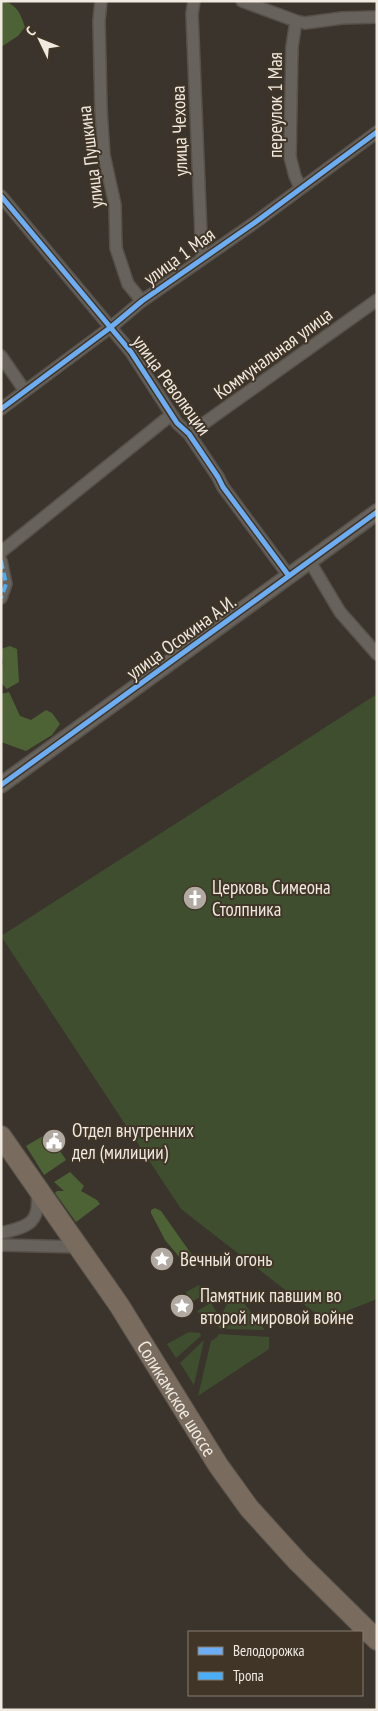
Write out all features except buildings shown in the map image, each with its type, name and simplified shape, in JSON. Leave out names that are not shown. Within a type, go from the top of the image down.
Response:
[{"type":"highway","name":"Соликамское шоссе","points":[[1,1136],[119,1304],[218,1465],[249,1508],[298,1562],[377,1640]]},
{"type":"street","name":"улица Пушкина","points":[[101,1],[99,21],[101,110],[104,155],[114,205],[116,248],[128,284],[142,301]]},
{"type":"street","name":"улица Чехова","points":[[194,1],[192,24],[202,259]]},
{"type":"street","points":[[242,1],[296,21],[377,17]]},
{"type":"street","name":"переулок 1 Мая","points":[[296,21],[292,47],[290,157],[300,187]]},
{"type":"street","name":"улица 1 Мая","points":[[1,408],[142,301],[257,221],[300,187],[377,132]]},
{"type":"street","name":"улица Революции","points":[[1,196],[131,352],[177,423],[189,434],[223,487],[289,576]]},
{"type":"street","name":"Коммунальная улица","points":[[189,434],[377,300]]},
{"type":"street","points":[[1,356],[25,391]]},
{"type":"street","points":[[1,552],[171,414]]},
{"type":"street","name":"улица Осокина А.И.","points":[[4,778],[377,512]]},
{"type":"street","points":[[309,560],[340,612],[377,654]]},
{"type":"street","points":[[1,561],[6,584],[1,598]]},
{"type":"street","points":[[1,1233],[18,1229],[30,1223],[36,1216],[38,1204],[35,1183]]},
{"type":"street","points":[[1,1245],[79,1247]]},
{"type":"green space","points":[[1,1],[15,7],[25,27],[18,36],[1,47]]},
{"type":"green space","points":[[10,646],[17,649],[19,682],[7,689],[2,684],[1,669],[3,663],[1,649]]},
{"type":"green space","points":[[9,692],[20,716],[31,720],[46,710],[52,713],[60,724],[52,735],[26,751],[1,742],[1,694]]},
{"type":"green space","points":[[377,694],[377,1299],[324,1320],[181,1209],[1,936]]},
{"type":"green space","points":[[48,1133],[66,1160],[44,1175],[26,1146]]},
{"type":"green space","points":[[70,1172],[84,1186],[81,1191],[97,1200],[100,1204],[76,1222],[55,1193],[57,1191],[64,1191],[54,1182]]},
{"type":"green space","points":[[155,1208],[161,1211],[192,1255],[188,1260],[181,1259],[165,1240],[151,1213],[151,1210]]},
{"type":"green space","points":[[199,1285],[216,1311],[212,1321],[207,1321],[197,1311],[209,1304],[204,1295],[191,1302],[186,1292]]},
{"type":"green space","points":[[234,1290],[265,1330],[220,1329],[217,1324]]},
{"type":"green space","points":[[189,1332],[200,1333],[201,1336],[176,1358],[167,1344]]},
{"type":"green space","points":[[219,1334],[269,1337],[269,1349],[198,1396],[211,1341]]},
{"type":"green space","points":[[204,1340],[194,1385],[180,1363]]},
{"type":"marked path","points":[[1,561],[6,584],[1,598]]},
{"type":"cycle path","points":[[1,409],[111,327],[142,301],[257,221],[377,132]]},
{"type":"cycle path","points":[[1,196],[131,352],[177,423],[189,434],[223,487],[289,576]]},
{"type":"cycle path","points":[[1,785],[377,512]]},
{"type":"place","name":"Церковь Симеона Столпника","points":[[195,898]]},
{"type":"place","name":"Отдел внутренних дел (милиции)","points":[[54,1141]]},
{"type":"place","name":"Вечный огонь","points":[[162,1259]]},
{"type":"place","name":"Памятник павшим во второй мировой войне","points":[[182,1306]]}]
